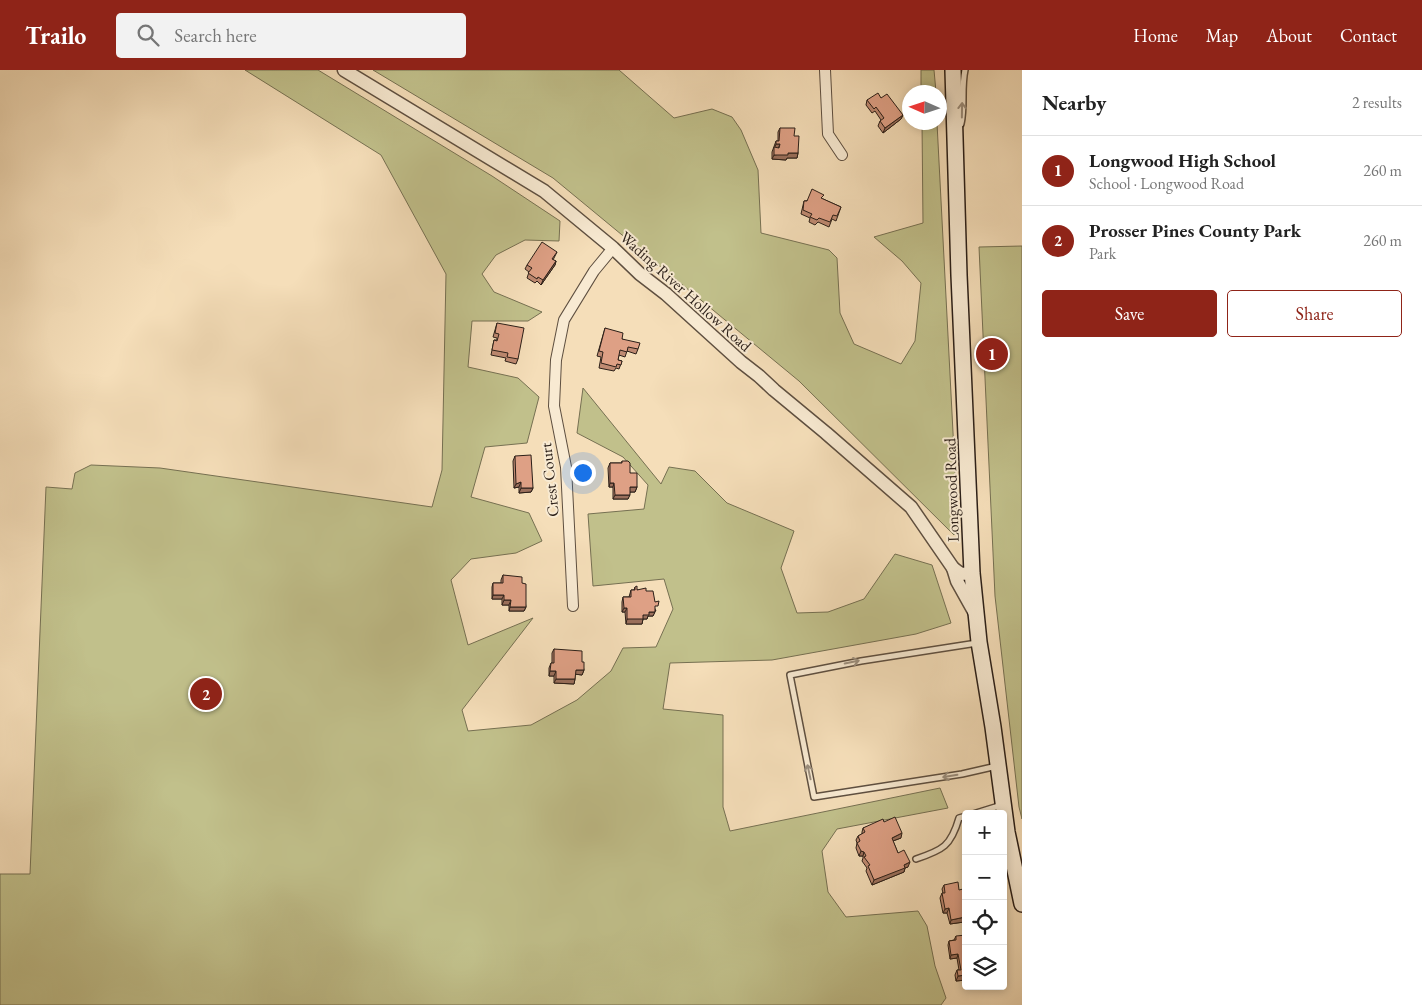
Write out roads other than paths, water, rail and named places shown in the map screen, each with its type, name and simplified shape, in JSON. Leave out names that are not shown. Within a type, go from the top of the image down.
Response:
[{"type":"main road","name":"Longwood Road","points":[[953,70],[972,573],[979,642],[997,766],[1007,832],[1022,904]]},
{"type":"street","name":"Wading River Hollow Road","points":[[344,70],[544,191],[614,248],[640,274],[666,294],[741,362],[911,507],[953,568],[964,595],[977,617]]},
{"type":"street","points":[[825,70],[828,134],[842,155]]},
{"type":"street","name":"Crest Court","points":[[573,606],[566,467],[554,406],[556,360],[564,320],[594,271],[614,248]]},
{"type":"street","points":[[953,568],[961,574],[972,573]]},
{"type":"lane","points":[[955,149],[963,117],[965,70]]},
{"type":"lane","points":[[979,642],[861,661],[790,675],[814,797],[962,774],[997,766]]},
{"type":"lane","points":[[986,810],[1003,805]]},
{"type":"lane","points":[[916,859],[938,852],[953,836],[959,818],[962,817]]},
{"type":"place","name":"Longwood High School","points":[[992,354]]},
{"type":"place","name":"Prosser Pines County Park","points":[[206,694]]}]
